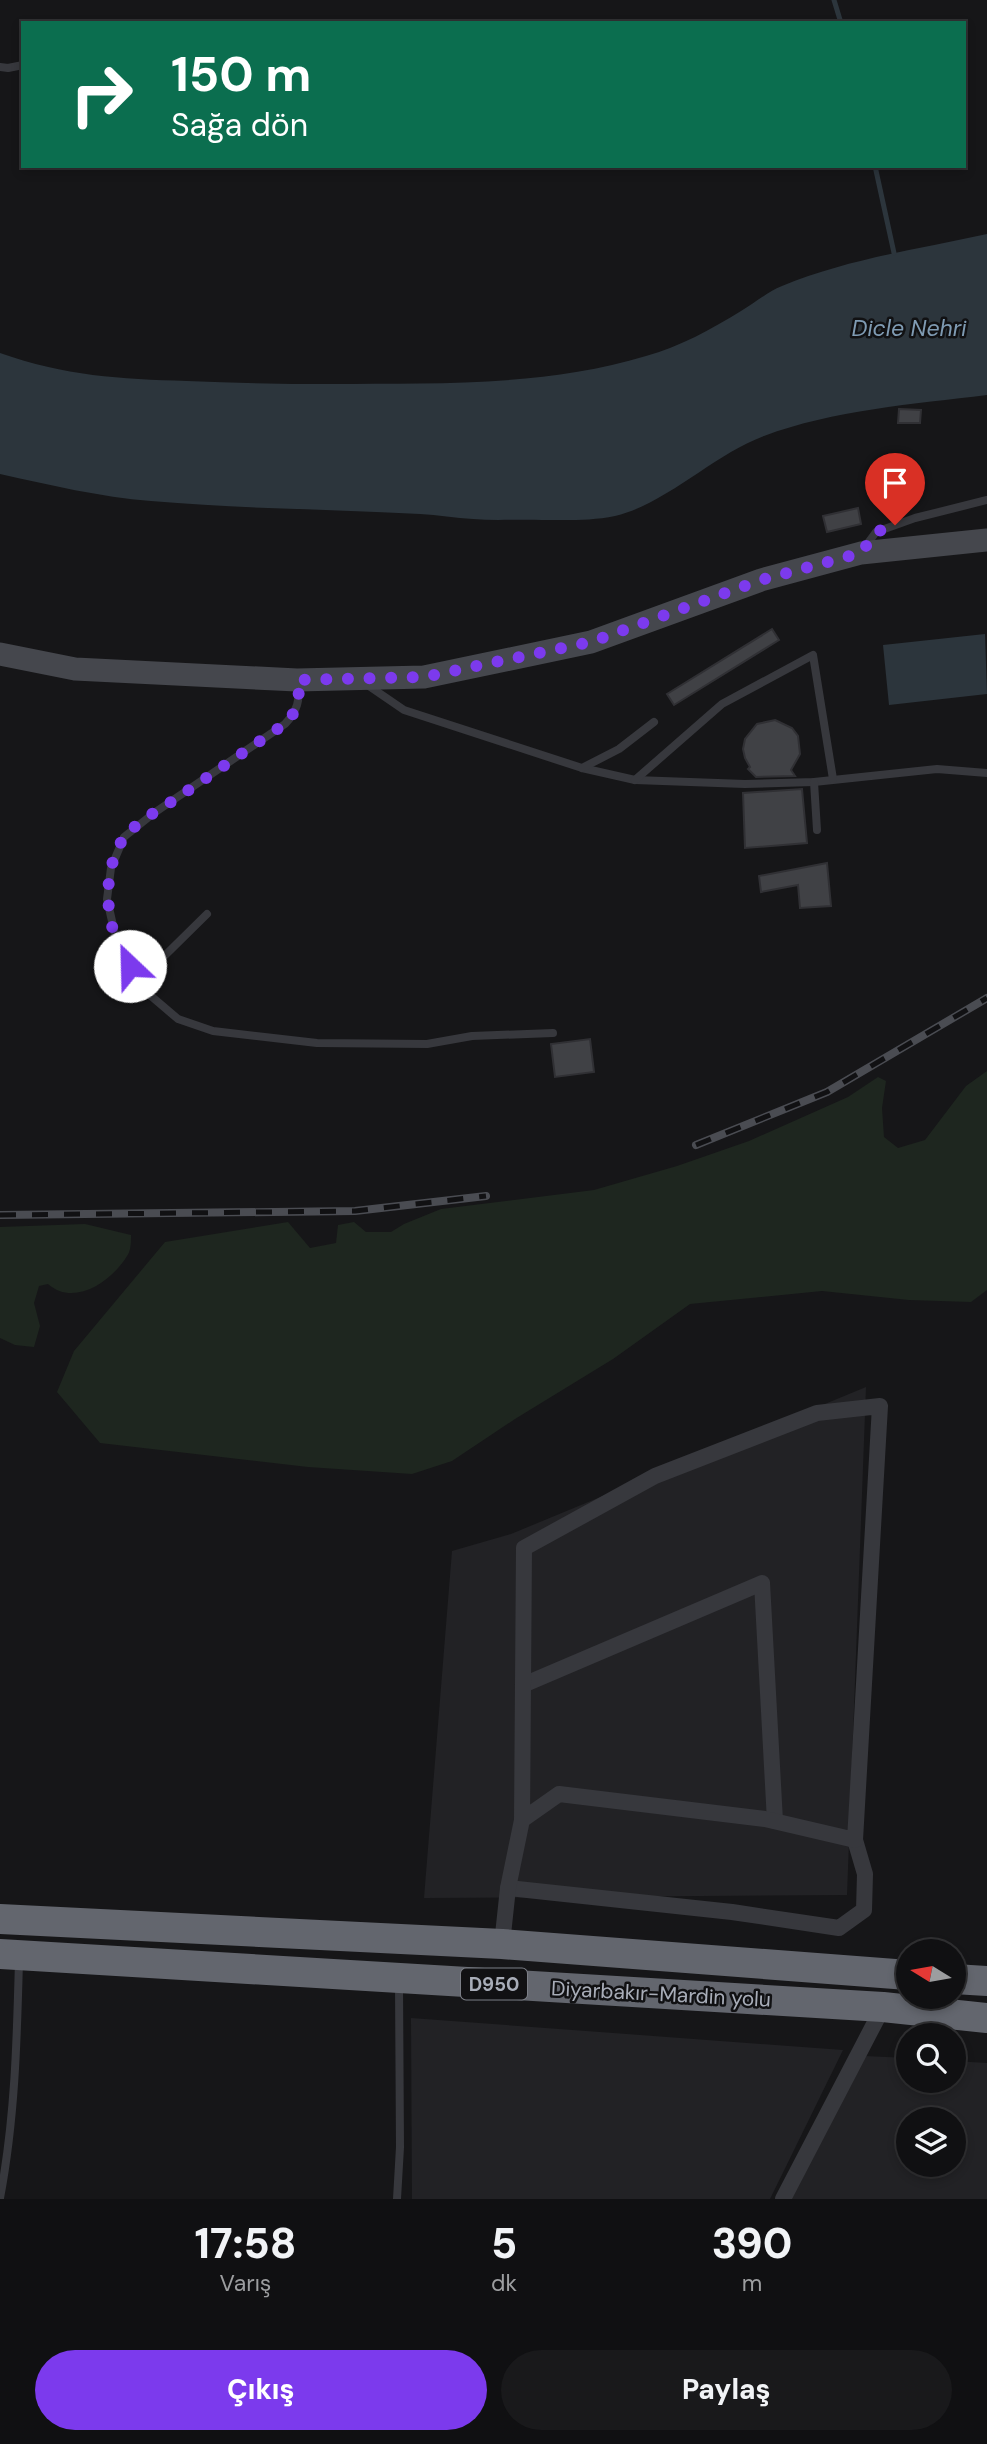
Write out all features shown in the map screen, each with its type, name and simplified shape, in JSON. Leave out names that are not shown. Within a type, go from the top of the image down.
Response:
[{"type":"highway","name":"Diyarbakır-Mardin yolu","points":[[0,1919],[502,1944],[896,1974]]},
{"type":"highway","name":"Diyarbakır-Mardin yolu","points":[[9,1956],[883,2007],[987,2018]]},
{"type":"highway","points":[[966,1980],[987,1981]]},
{"type":"street","points":[[0,654],[75,669],[297,680],[424,677],[591,642],[761,580],[861,553],[987,540]]},
{"type":"street","points":[[502,1944],[508,1888],[522,1820],[524,1548],[655,1476],[817,1413],[880,1406],[855,1840],[865,1874],[864,1910],[839,1928],[732,1912],[508,1888]]},
{"type":"street","points":[[523,1685],[762,1583],[775,1821]]},
{"type":"street","points":[[522,1820],[559,1794],[775,1821],[855,1840]]},
{"type":"street","points":[[783,2199],[883,2007]]},
{"type":"lane","points":[[0,67],[21,65]]},
{"type":"lane","points":[[861,553],[876,532],[915,518],[987,500]]},
{"type":"lane","points":[[635,780],[722,704],[813,655],[833,779]]},
{"type":"lane","points":[[358,678],[404,710],[582,768],[635,780],[745,784],[814,782],[937,769],[987,773]]},
{"type":"lane","points":[[297,680],[300,694],[296,712],[285,724],[154,813],[124,837],[110,868],[107,899],[119,952],[151,996],[178,1019],[212,1031],[317,1043],[411,1045],[472,1036],[553,1033]]},
{"type":"lane","points":[[582,768],[619,749],[654,722]]},
{"type":"lane","points":[[814,782],[817,830]]},
{"type":"lane","points":[[140,980],[207,914]]},
{"type":"lane","points":[[0,2198],[8,2158],[16,2063],[9,1956]]},
{"type":"lane","points":[[397,2199],[400,2147],[399,1979]]},
{"type":"shaded area","points":[[987,1071],[987,1290],[971,1302],[909,1300],[822,1291],[690,1304],[613,1359],[452,1461],[412,1474],[308,1467],[100,1443],[57,1392],[74,1351],[165,1242],[288,1222],[310,1248],[336,1243],[338,1225],[354,1222],[366,1232],[391,1232],[441,1209],[594,1190],[677,1166],[749,1141],[848,1097],[878,1077],[886,1081],[882,1108],[884,1137],[898,1148],[925,1140],[966,1086]]},
{"type":"shaded area","points":[[85,1224],[131,1235],[129,1252],[120,1266],[102,1282],[80,1292],[69,1293],[48,1284],[39,1286],[34,1303],[40,1326],[34,1347],[15,1345],[0,1338],[0,1227]]},
{"type":"shaded area","points":[[866,1387],[847,1895],[424,1898],[452,1551],[511,1534]]},
{"type":"shaded area","points":[[411,2018],[843,2050],[770,2199],[412,2199]]},
{"type":"shaded area","points":[[865,2056],[896,2057],[896,2093],[966,2093],[966,2062],[987,2063],[987,2199],[791,2199]]},
{"type":"water","name":"Dicle Nehri","points":[[987,234],[987,395],[874,409],[790,427],[745,444],[653,501],[615,516],[578,520],[490,520],[420,514],[185,504],[113,497],[0,474],[0,353],[70,371],[162,380],[330,384],[450,383],[529,378],[607,366],[658,352],[707,331],[777,288],[807,277],[883,256]]},
{"type":"water","points":[[985,634],[987,694],[889,705],[883,645]]},
{"type":"building","points":[[899,409],[921,410],[920,423],[898,423]]},
{"type":"building","points":[[858,508],[861,524],[827,532],[823,516]]},
{"type":"building","points":[[772,629],[779,640],[674,705],[667,694]]},
{"type":"building","points":[[775,720],[792,728],[798,736],[800,754],[791,770],[795,776],[756,777],[748,769],[750,767],[743,749],[745,739],[757,724]]},
{"type":"building","points":[[802,789],[807,843],[745,848],[743,793]]},
{"type":"building","points":[[827,863],[831,906],[800,908],[798,885],[761,892],[759,876]]},
{"type":"building","points":[[590,1039],[594,1072],[555,1077],[551,1044]]},
{"type":"waterway","points":[[834,0],[840,21]]},
{"type":"waterway","points":[[875,168],[894,253]]},
{"type":"railway","points":[[696,1145],[827,1092],[987,998]]},
{"type":"railway","points":[[0,1215],[355,1211],[486,1196]]},
{"type":"route","points":[[130,966],[119,952],[107,899],[110,868],[124,837],[154,813],[285,724],[296,712],[300,694],[297,680],[424,677],[591,642],[761,580],[861,553],[876,532],[895,525]]}]
